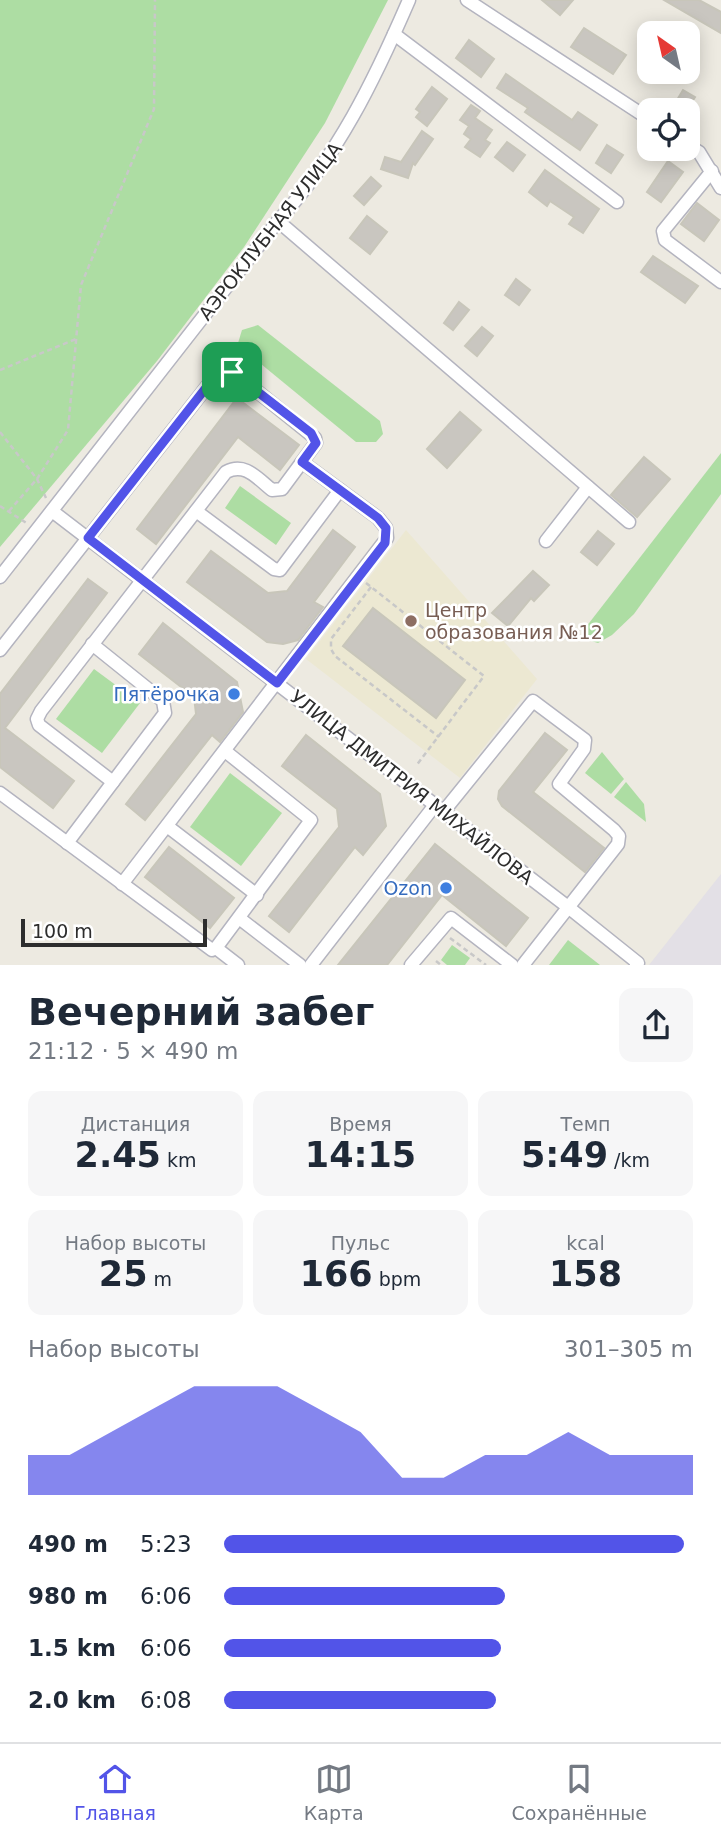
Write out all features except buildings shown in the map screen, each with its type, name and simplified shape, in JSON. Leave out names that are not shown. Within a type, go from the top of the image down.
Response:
[{"type":"street","name":"АЭРОКЛУБНАЯ УЛИЦА","points":[[0,577],[278,221],[313,184],[345,134],[409,0]]},
{"type":"street","points":[[467,0],[637,111]]},
{"type":"street","points":[[394,34],[617,202]]},
{"type":"street","points":[[700,153],[721,188]]},
{"type":"street","points":[[712,171],[663,231],[666,240],[721,282]]},
{"type":"street","points":[[278,221],[629,522]]},
{"type":"street","points":[[0,650],[216,375],[223,371],[232,372],[311,433],[316,443],[282,489],[272,490],[248,470],[236,467],[226,472],[37,719],[39,725],[113,782]]},
{"type":"street","points":[[122,884],[385,543],[386,528],[302,462]]},
{"type":"street","points":[[546,541],[588,487]]},
{"type":"street","points":[[196,510],[274,569],[280,570],[340,490]]},
{"type":"street","name":"УЛИЦА ДМИТРИЯ МИХАЙЛОВА","points":[[52,511],[568,907],[637,964]]},
{"type":"street","points":[[67,843],[165,713],[166,707],[92,644]]},
{"type":"street","points":[[311,965],[528,704],[540,703],[585,740],[584,748],[560,779],[561,789],[619,836],[618,844],[523,965]]},
{"type":"street","points":[[216,948],[311,820],[225,751]]},
{"type":"street","points":[[0,793],[207,949],[216,948],[238,965]]},
{"type":"street","points":[[167,826],[257,895]]},
{"type":"street","points":[[239,918],[300,965]]},
{"type":"street","points":[[411,965],[446,921],[455,919],[512,965]]},
{"type":"path","points":[[9,511],[37,479],[68,430],[81,285],[154,109],[155,0]]},
{"type":"path","points":[[0,370],[76,339]]},
{"type":"path","points":[[0,432],[37,479],[52,511]]},
{"type":"path","points":[[0,506],[37,530]]},
{"type":"path","points":[[359,577],[484,676],[416,766]]},
{"type":"path","points":[[371,587],[331,639],[331,649],[335,656],[439,737]]},
{"type":"path","points":[[439,929],[486,965]]},
{"type":"path","points":[[436,961],[442,965]]},
{"type":"shaded area","name":"Центр образования №12","points":[[406,530],[537,679],[460,778],[306,659]]},
{"type":"shaded area","points":[[721,874],[721,965],[649,965]]},
{"type":"green space","points":[[0,0],[388,0],[325,123],[244,247],[157,361],[0,547]]},
{"type":"green space","points":[[258,325],[380,421],[383,434],[376,442],[356,442],[244,350],[238,343],[242,330]]},
{"type":"green space","points":[[721,453],[721,494],[634,614],[612,635],[598,643],[588,640],[586,627]]},
{"type":"green space","points":[[240,486],[291,523],[276,545],[225,508]]},
{"type":"green space","points":[[94,669],[140,703],[102,753],[56,719]]},
{"type":"green space","points":[[602,752],[624,779],[611,794],[585,773]]},
{"type":"green space","points":[[230,773],[282,813],[241,866],[190,827]]},
{"type":"green space","points":[[626,782],[644,804],[646,822],[614,797]]},
{"type":"green space","points":[[568,940],[600,965],[549,965]]},
{"type":"green space","points":[[452,945],[470,958],[465,965],[447,965],[441,960]]},
{"type":"place","name":"Центр образования №12","points":[[411,621]]},
{"type":"place","name":"Пятёрочка","points":[[234,694]]},
{"type":"place","name":"Ozon","points":[[446,888]]},
{"type":"route","points":[[223,371],[232,372],[311,433],[316,443],[302,462],[378,518],[387,534],[385,543],[277,683],[88,538],[216,375],[223,371]]}]
